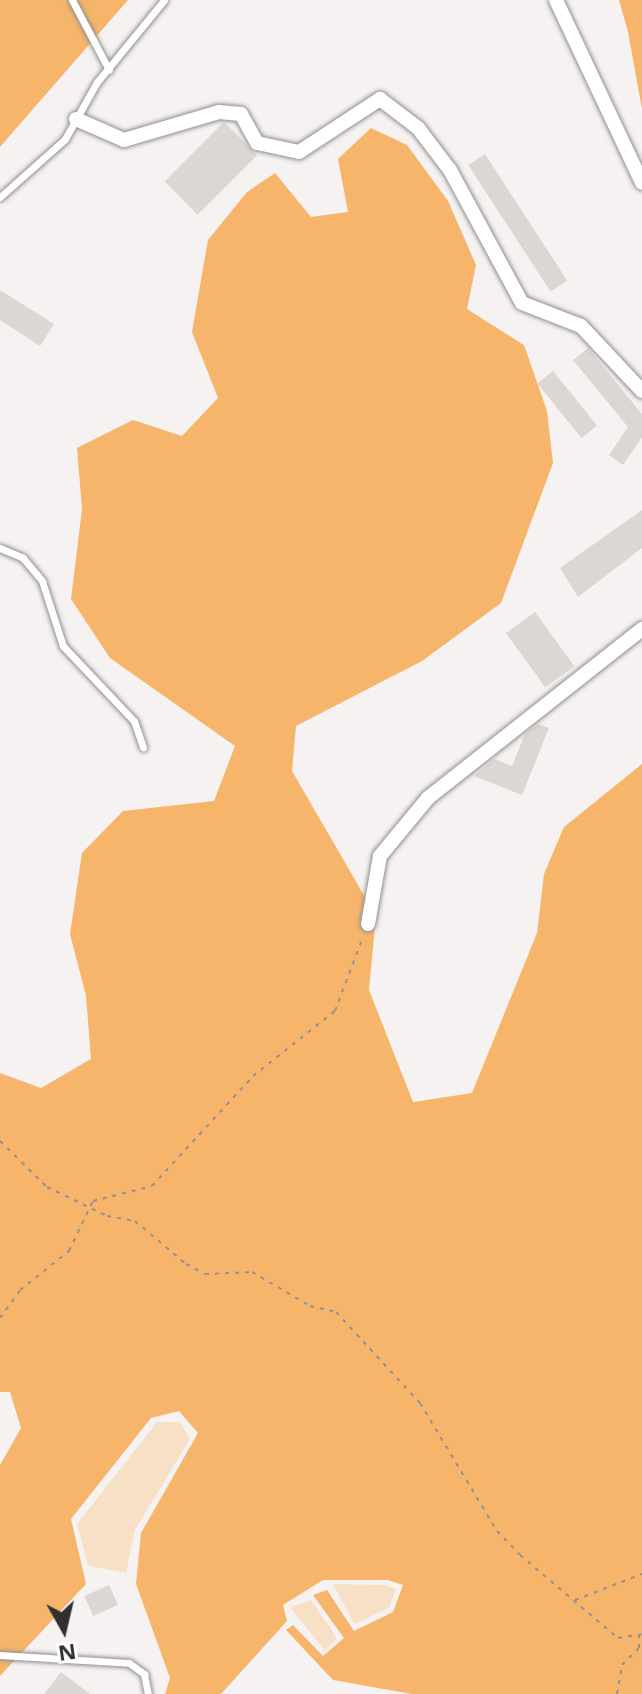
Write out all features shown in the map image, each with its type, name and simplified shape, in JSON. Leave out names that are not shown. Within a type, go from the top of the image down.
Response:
[{"type":"street","points":[[556,0],[642,183]]},
{"type":"street","points":[[76,119],[124,140],[219,112],[241,114],[257,143],[299,152],[380,99],[418,128],[450,170],[522,303],[581,326],[642,391]]},
{"type":"street","points":[[368,924],[380,856],[428,798],[642,629]]},
{"type":"lane","points":[[72,0],[109,70]]},
{"type":"lane","points":[[0,197],[65,139],[109,70],[164,0]]},
{"type":"lane","points":[[0,548],[23,558],[42,581],[63,646],[134,721],[143,747]]},
{"type":"lane","points":[[0,1655],[129,1663],[144,1674],[148,1694]]},
{"type":"path","points":[[0,1318],[20,1290],[69,1251],[91,1206],[152,1186],[253,1076],[335,1011],[368,924]]},
{"type":"path","points":[[0,1141],[47,1187],[135,1221],[205,1274],[252,1272],[310,1306],[336,1312],[420,1403],[497,1531],[557,1593],[574,1600],[618,1638],[640,1633],[639,1648],[622,1665],[617,1694]]},
{"type":"path","points":[[574,1600],[601,1584],[642,1574]]},
{"type":"shaded area","points":[[0,0],[128,0],[0,147]]},
{"type":"shaded area","points":[[619,0],[642,0],[642,109],[628,32]]},
{"type":"shaded area","points":[[371,128],[407,145],[448,201],[476,265],[467,309],[524,345],[547,411],[553,463],[501,603],[422,661],[296,726],[292,771],[376,916],[369,990],[413,1102],[472,1093],[537,933],[544,874],[564,827],[642,764],[642,1694],[412,1694],[333,1680],[286,1630],[293,1625],[323,1656],[344,1638],[313,1595],[327,1590],[354,1631],[393,1612],[403,1585],[388,1580],[323,1580],[283,1605],[287,1621],[221,1694],[165,1694],[170,1678],[136,1584],[141,1533],[198,1433],[179,1411],[151,1418],[71,1519],[86,1584],[0,1676],[0,1465],[21,1428],[10,1392],[0,1392],[0,1073],[41,1088],[91,1059],[86,996],[70,934],[82,853],[123,811],[214,801],[235,746],[110,658],[71,599],[82,509],[77,448],[133,420],[182,436],[218,398],[192,332],[208,240],[247,192],[275,173],[311,217],[348,212],[338,159]]},
{"type":"shaded area","points":[[157,1422],[180,1422],[190,1439],[135,1530],[126,1573],[88,1566],[77,1524]]},
{"type":"shaded area","points":[[333,1584],[385,1585],[396,1589],[389,1608],[354,1624]]},
{"type":"shaded area","points":[[311,1600],[337,1638],[325,1651],[290,1607]]},
{"type":"building","points":[[224,122],[257,155],[198,215],[165,181]]},
{"type":"building","points":[[485,154],[567,281],[550,292],[468,165]]},
{"type":"building","points":[[0,290],[54,324],[40,346],[0,320]]},
{"type":"building","points":[[588,348],[642,414],[642,437],[623,465],[609,455],[628,427],[573,360]]},
{"type":"building","points":[[553,371],[597,425],[582,438],[537,384]]},
{"type":"building","points":[[642,510],[642,548],[578,597],[560,568]]},
{"type":"building","points":[[535,612],[574,666],[545,687],[506,633]]},
{"type":"building","points":[[538,724],[549,728],[522,795],[474,776],[494,759],[512,766],[525,734]]},
{"type":"building","points":[[109,1585],[118,1605],[93,1616],[84,1596]]},
{"type":"building","points":[[61,1672],[90,1694],[44,1694]]}]
